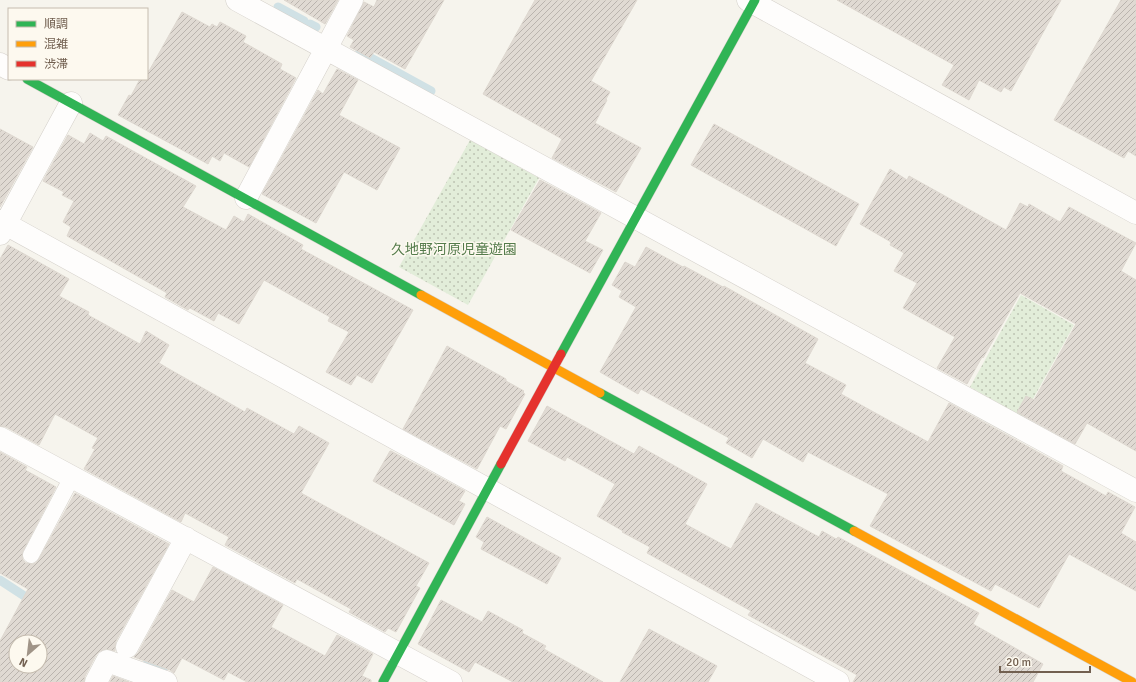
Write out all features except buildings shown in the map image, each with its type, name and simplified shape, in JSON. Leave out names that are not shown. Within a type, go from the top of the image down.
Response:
[{"type":"street","points":[[238,0],[1136,491]]},
{"type":"street","points":[[246,198],[352,0]]},
{"type":"street","points":[[383,682],[752,1],[1136,213]]},
{"type":"street","points":[[29,80],[554,368],[1132,682]]},
{"type":"street","points":[[71,103],[2,226],[488,489],[838,682]]},
{"type":"street","points":[[0,438],[451,682]]},
{"type":"street","points":[[127,647],[186,538]]},
{"type":"street","points":[[96,682],[107,661],[166,682]]},
{"type":"lane","points":[[31,555],[72,477]]},
{"type":"green space","name":"久地野河原児童遊園","points":[[470,140],[539,178],[468,305],[399,267]]},
{"type":"green space","points":[[1021,295],[1074,325],[1023,417],[970,387]]},
{"type":"waterway","points":[[278,7],[304,21]]},
{"type":"waterway","points":[[310,24],[316,27]]},
{"type":"waterway","points":[[360,52],[431,91]]},
{"type":"waterway","points":[[0,580],[35,603]]},
{"type":"waterway","points":[[147,664],[163,669]]},
{"type":"traffic: fast","points":[[561,354],[755,0]]},
{"type":"traffic: fast","points":[[29,80],[421,295]]},
{"type":"traffic: fast","points":[[600,393],[854,531]]},
{"type":"traffic: fast","points":[[383,682],[501,464]]},
{"type":"traffic: slow","points":[[421,295],[600,393]]},
{"type":"traffic: slow","points":[[854,531],[1132,682]]},
{"type":"traffic: jam","points":[[501,464],[561,354]]}]
